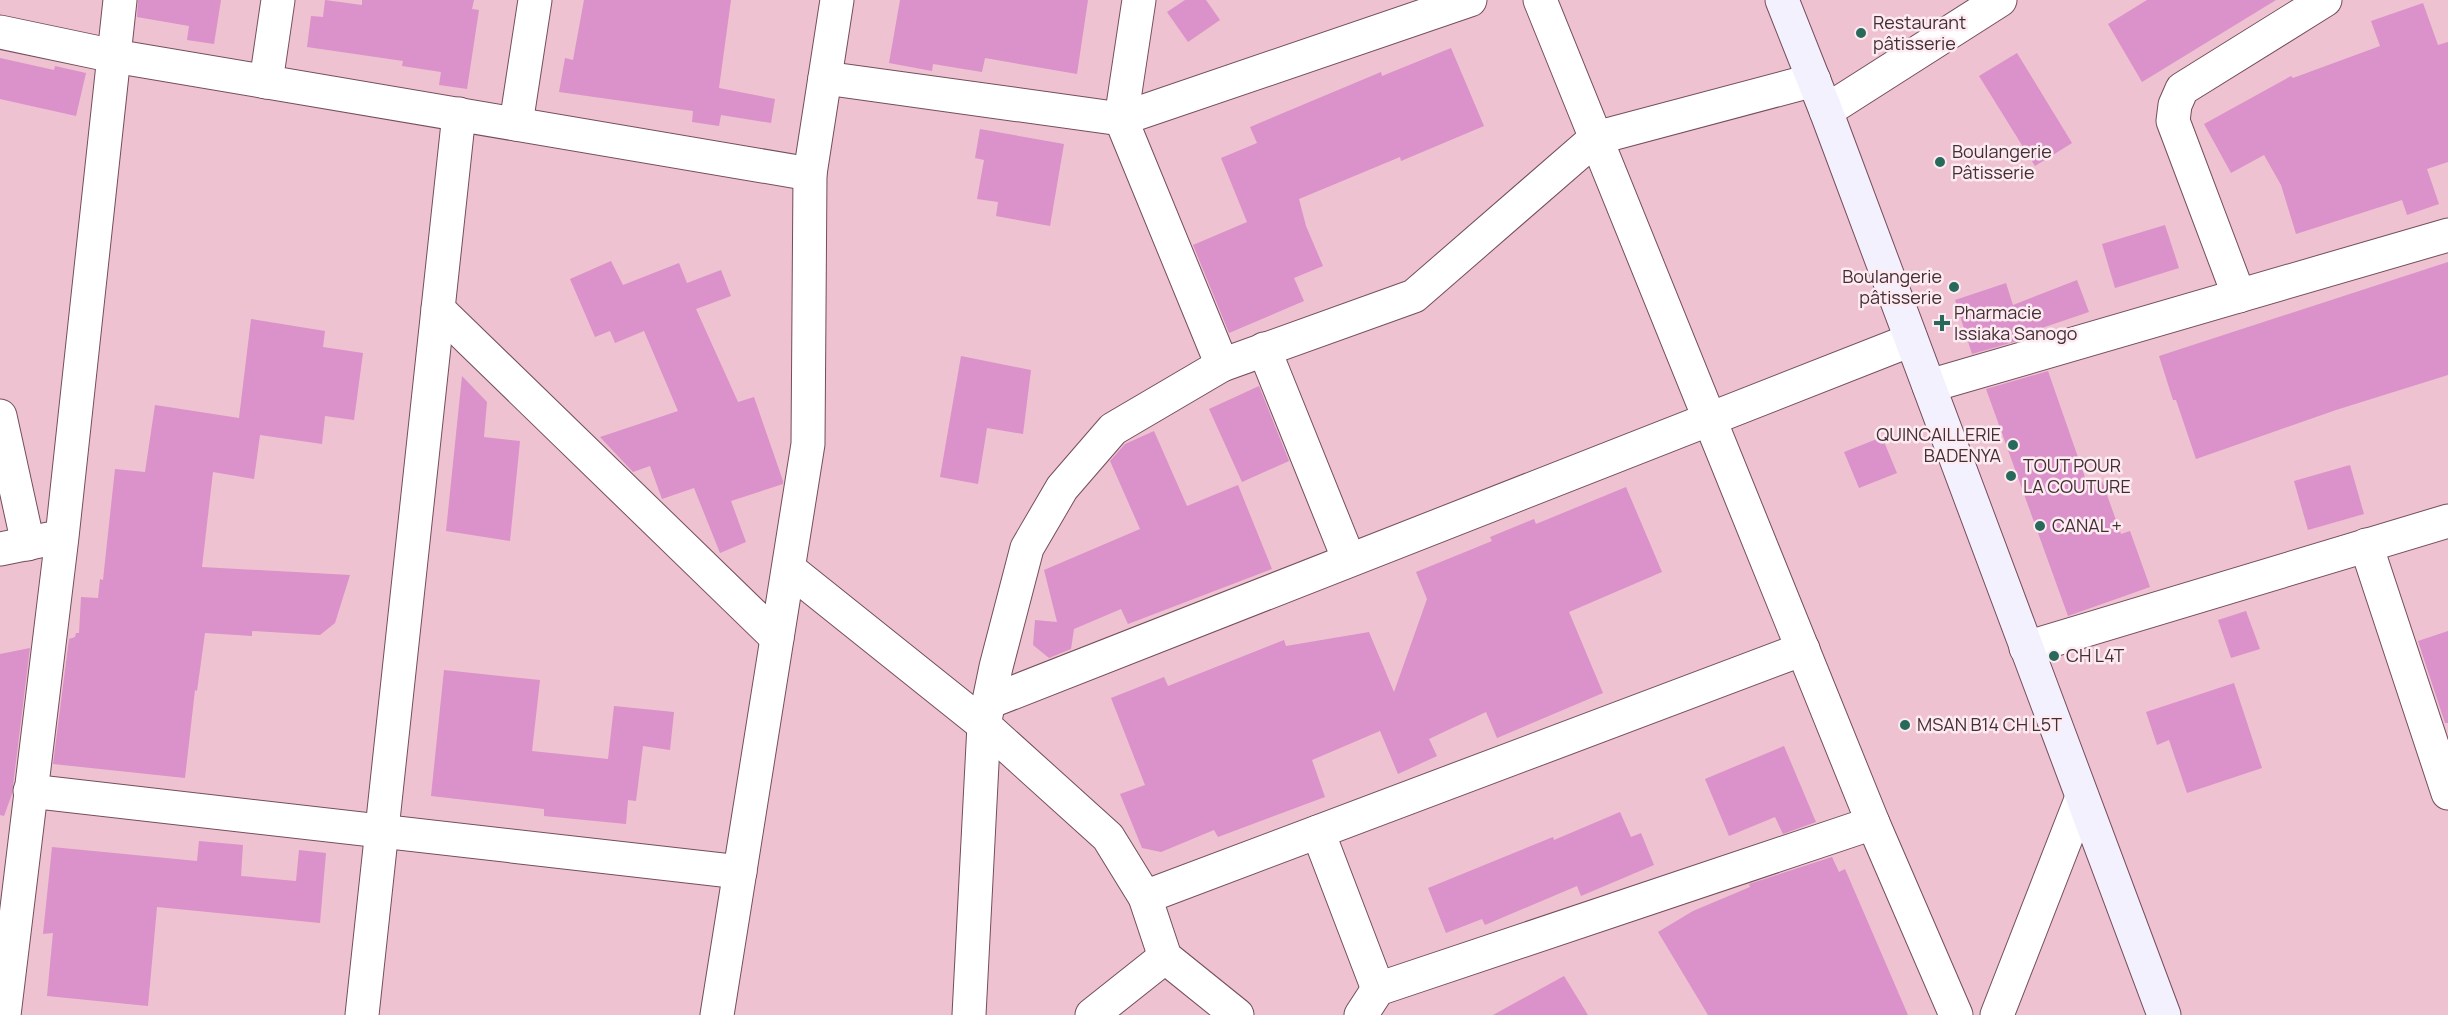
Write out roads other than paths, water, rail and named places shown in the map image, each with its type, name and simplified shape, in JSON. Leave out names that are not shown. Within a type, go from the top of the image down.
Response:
[{"type":"street","points":[[4,1015],[62,537],[120,0]]},
{"type":"street","points":[[266,81],[278,0]]},
{"type":"street","points":[[516,124],[535,0]]},
{"type":"street","points":[[717,1015],[808,444],[810,174],[837,0]]},
{"type":"street","points":[[1138,0],[1122,119],[1222,364]]},
{"type":"street","points":[[825,78],[1122,119],[1470,0]]},
{"type":"street","points":[[1540,0],[1873,823],[1956,1015]]},
{"type":"street","points":[[1782,0],[1826,111],[2164,1015]]},
{"type":"street","points":[[1826,111],[2000,0]]},
{"type":"street","points":[[2239,296],[2173,120],[2175,105],[2182,89],[2325,0]]},
{"type":"street","points":[[0,32],[114,56],[810,174]]},
{"type":"street","points":[[969,1015],[987,713],[996,667],[1027,548],[1062,488],[1113,429],[1222,364],[1414,296],[1596,138],[1814,81]]},
{"type":"street","points":[[362,1015],[459,114]]},
{"type":"street","points":[[1929,386],[2448,235]]},
{"type":"street","points":[[438,309],[777,638]]},
{"type":"street","points":[[987,713],[1349,560],[1911,340]]},
{"type":"street","points":[[1264,349],[1349,560]]},
{"type":"street","points":[[0,416],[14,547],[62,537]]},
{"type":"street","points":[[2026,648],[2448,521]]},
{"type":"street","points":[[2366,545],[2448,793]]},
{"type":"street","points":[[789,569],[987,713],[1108,837],[1145,897],[1165,957],[1237,1015]]},
{"type":"street","points":[[1145,897],[1803,649]]},
{"type":"street","points":[[30,791],[740,873]]},
{"type":"street","points":[[1997,1015],[2082,796]]},
{"type":"street","points":[[1318,832],[1370,1002],[1873,823]]},
{"type":"street","points":[[1092,1015],[1165,957]]},
{"type":"place","name":"Restaurant pâtisserie","points":[[1861,33]]},
{"type":"place","name":"Boulangerie Pâtisserie","points":[[1940,162]]},
{"type":"place","name":"Boulangerie pâtisserie","points":[[1954,287]]},
{"type":"place","name":"Pharmacie Issiaka Sanogo","points":[[1942,323]]},
{"type":"place","name":"QUINCAILLERIE BADENYA","points":[[2013,445]]},
{"type":"place","name":"TOUT POUR LA COUTURE","points":[[2011,476]]},
{"type":"place","name":"CANAL +","points":[[2040,526]]},
{"type":"place","name":"CH L4T","points":[[2054,656]]},
{"type":"place","name":"MSAN B14 CH L5T","points":[[1905,725]]}]
